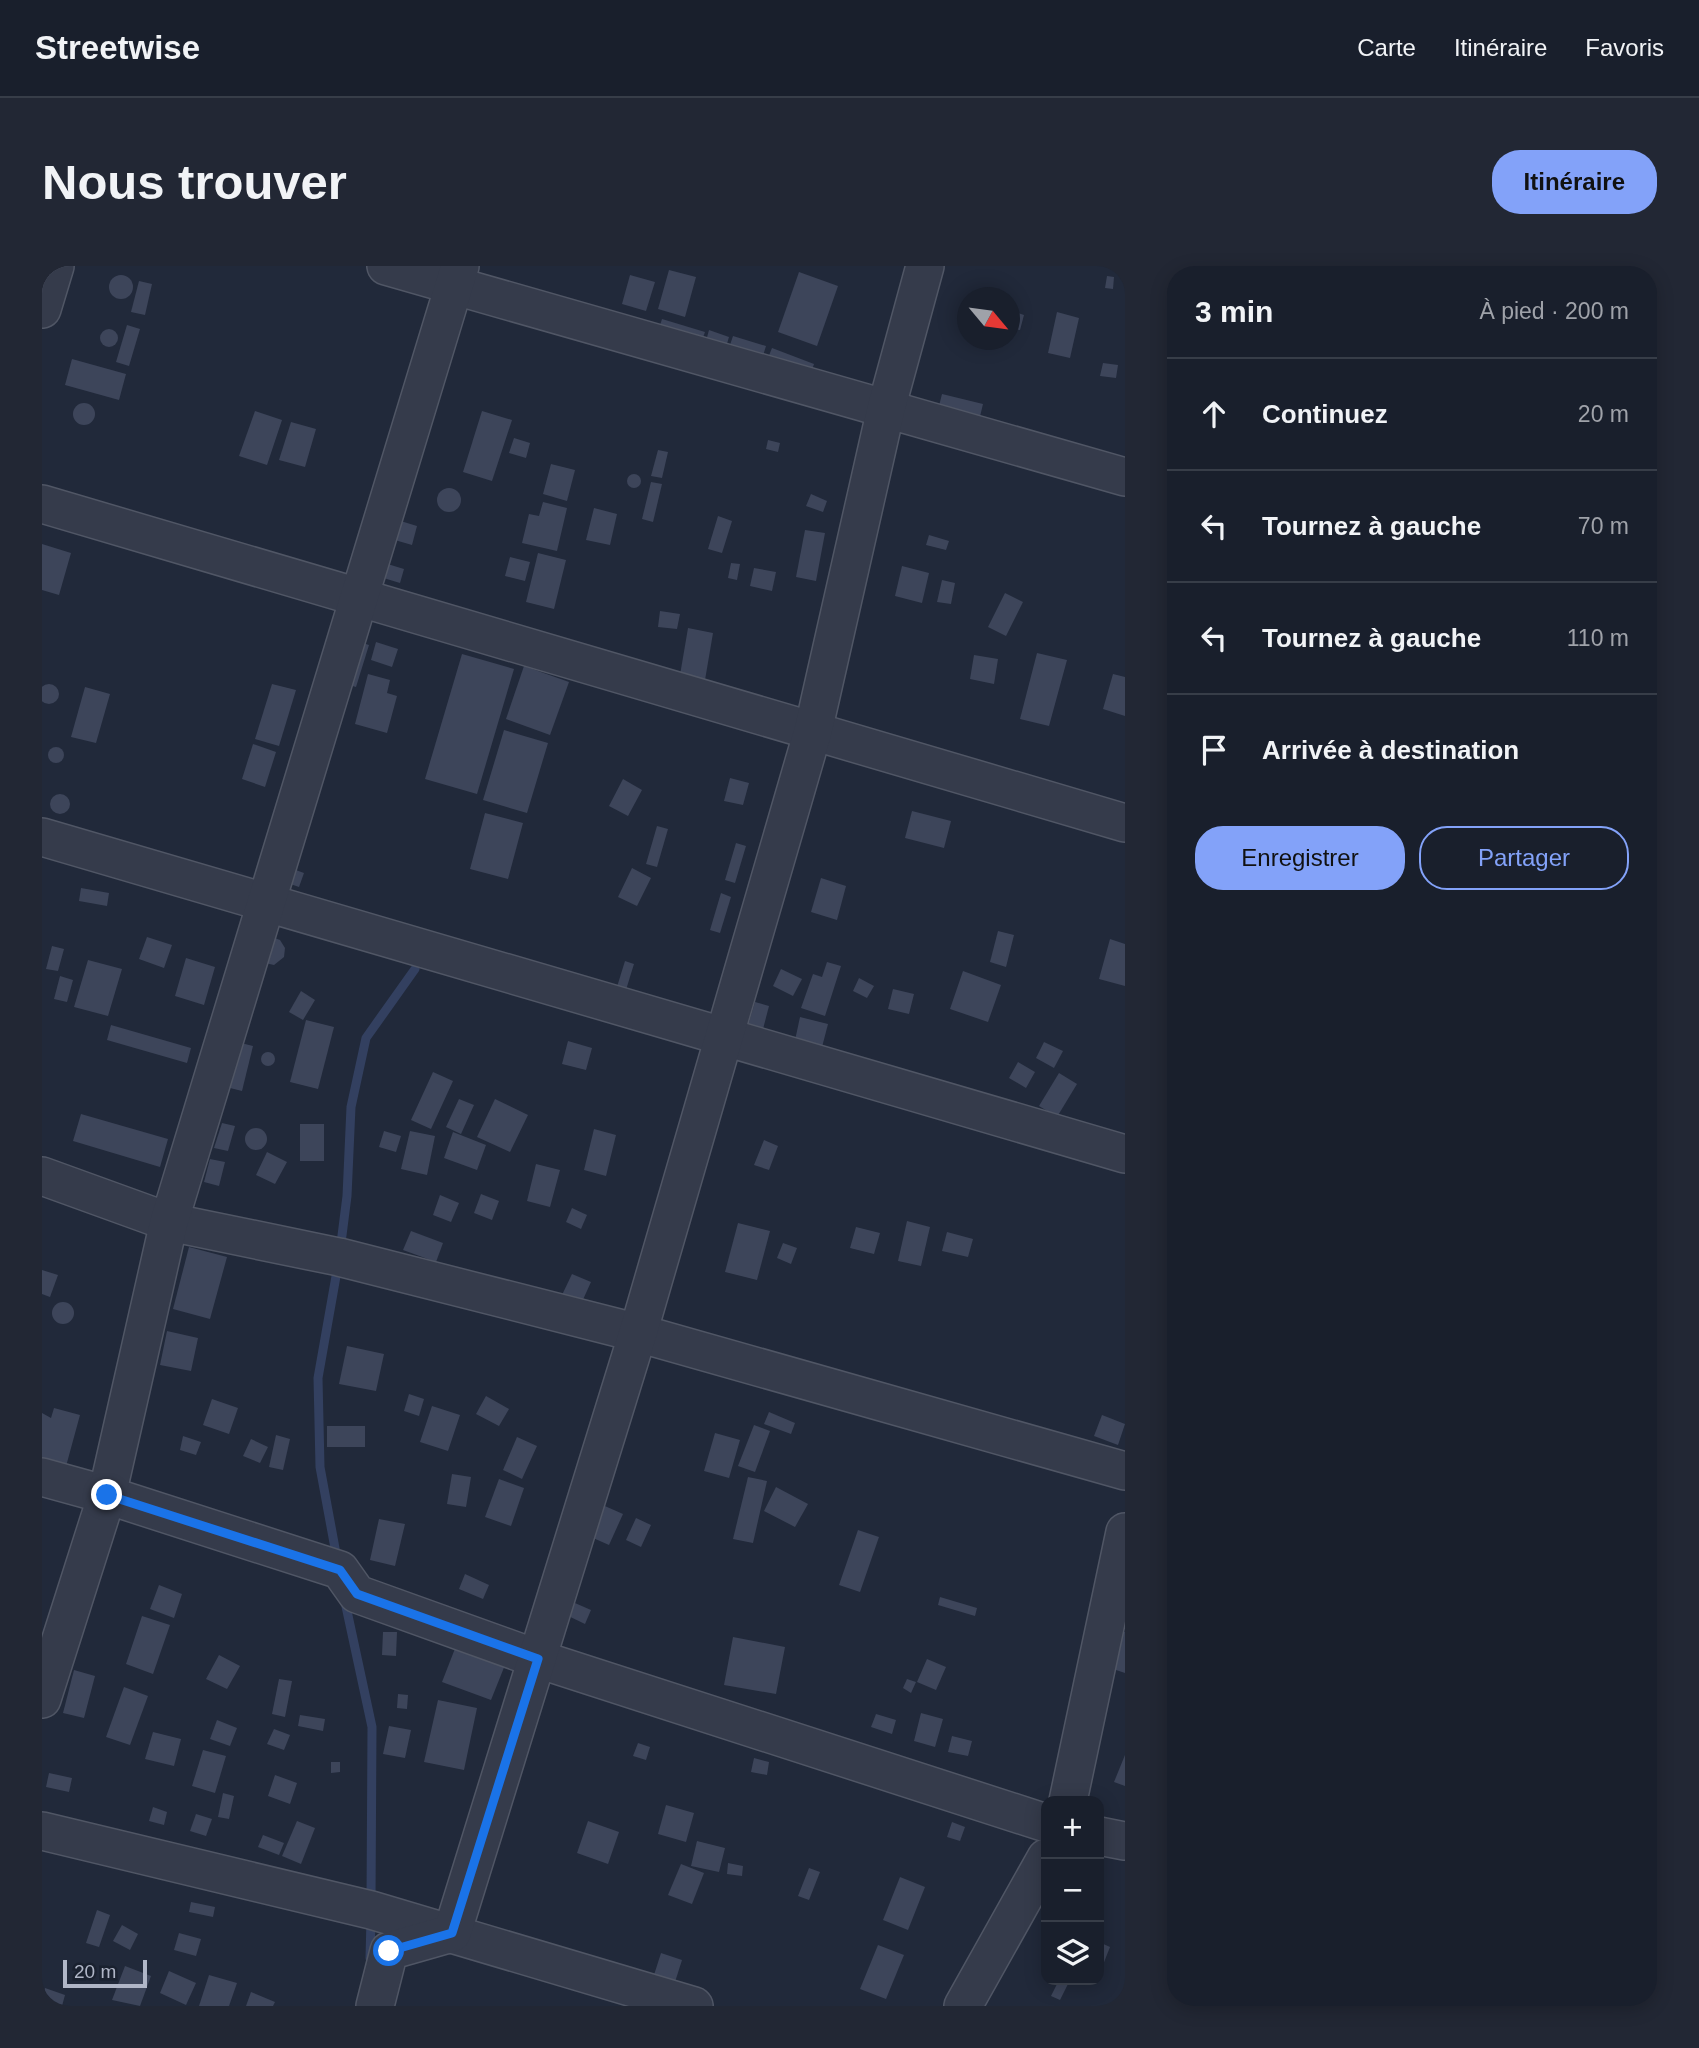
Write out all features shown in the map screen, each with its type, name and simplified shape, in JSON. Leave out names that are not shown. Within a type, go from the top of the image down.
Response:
[{"type":"street","points":[[42,309],[55,266]]},
{"type":"street","points":[[386,266],[456,276],[886,409],[1125,478]]},
{"type":"street","points":[[452,1933],[638,1333],[813,731],[886,409],[925,266]]},
{"type":"street","points":[[42,1699],[107,1495],[169,1222],[456,276]]},
{"type":"street","points":[[42,504],[357,599],[1125,823]]},
{"type":"street","points":[[42,837],[726,1035],[1125,1154]]},
{"type":"street","points":[[42,1176],[169,1222],[339,1257],[638,1333],[1125,1471]]},
{"type":"street","points":[[42,1477],[107,1495],[348,1582],[538,1659],[1041,1821]]},
{"type":"street","points":[[1070,1796],[1125,1532]]},
{"type":"street","points":[[42,1831],[452,1933],[694,2006]]},
{"type":"street","points":[[1104,1837],[1125,1842]]},
{"type":"street","points":[[963,2006],[1045,1859]]},
{"type":"street","points":[[375,2006],[389,1951],[452,1933]]},
{"type":"building","points":[[669,270],[696,277],[685,317],[658,309]]},
{"type":"building","points":[[799,272],[838,286],[817,346],[778,332]]},
{"type":"building","points":[[121,275],[129,279],[133,287],[129,295],[121,299],[113,295],[109,287],[113,279]]},
{"type":"building","points":[[630,275],[655,282],[646,311],[622,304]]},
{"type":"building","points":[[1107,276],[1114,277],[1113,289],[1105,288]]},
{"type":"building","points":[[139,281],[152,284],[145,315],[131,312]]},
{"type":"building","points":[[1057,312],[1079,318],[1070,358],[1048,353]]},
{"type":"building","points":[[1020,314],[1024,315],[1020,330]]},
{"type":"building","points":[[662,319],[705,332],[700,346],[658,332]]},
{"type":"building","points":[[127,325],[140,329],[129,366],[116,362]]},
{"type":"building","points":[[109,329],[115,332],[118,338],[115,344],[109,347],[103,344],[100,338],[103,332]]},
{"type":"building","points":[[709,330],[729,337],[726,347],[706,341]]},
{"type":"building","points":[[733,336],[766,346],[762,359],[729,348]]},
{"type":"building","points":[[772,348],[814,364],[809,379],[766,363]]},
{"type":"building","points":[[72,359],[126,374],[119,400],[65,385]]},
{"type":"building","points":[[1103,363],[1118,365],[1116,378],[1100,376]]},
{"type":"building","points":[[942,394],[983,404],[977,429],[936,418]]},
{"type":"building","points":[[84,403],[94,410],[95,414],[88,424],[84,425],[74,418],[73,414],[80,404]]},
{"type":"building","points":[[255,411],[282,420],[267,465],[239,456]]},
{"type":"building","points":[[482,411],[512,420],[492,481],[463,472]]},
{"type":"building","points":[[291,422],[316,429],[305,467],[279,460]]},
{"type":"building","points":[[514,438],[530,443],[526,458],[509,453]]},
{"type":"building","points":[[768,440],[780,443],[778,452],[766,449]]},
{"type":"building","points":[[658,450],[668,452],[662,478],[651,476]]},
{"type":"building","points":[[551,464],[575,470],[567,501],[543,494]]},
{"type":"building","points":[[634,474],[639,476],[639,486],[634,488],[629,486],[627,481],[629,476]]},
{"type":"building","points":[[651,482],[662,484],[653,522],[642,519]]},
{"type":"building","points":[[449,488],[458,491],[461,500],[458,509],[449,512],[440,509],[437,500],[440,491]]},
{"type":"building","points":[[811,494],[827,501],[823,512],[806,506]]},
{"type":"building","points":[[543,502],[567,508],[557,551],[522,543],[529,514],[539,516]]},
{"type":"building","points":[[594,508],[617,514],[610,545],[586,540]]},
{"type":"building","points":[[718,516],[732,521],[722,553],[708,549]]},
{"type":"building","points":[[394,519],[417,526],[412,545],[388,538]]},
{"type":"building","points":[[805,530],[825,533],[816,581],[796,577]]},
{"type":"building","points":[[929,535],[949,541],[946,550],[926,545]]},
{"type":"building","points":[[42,544],[71,553],[59,595],[42,590]]},
{"type":"building","points":[[538,553],[566,560],[554,609],[526,602]]},
{"type":"building","points":[[510,557],[530,562],[525,581],[505,576]]},
{"type":"building","points":[[381,562],[404,569],[400,583],[377,576]]},
{"type":"building","points":[[731,563],[740,564],[737,580],[728,578]]},
{"type":"building","points":[[902,566],[929,573],[922,603],[895,596]]},
{"type":"building","points":[[754,568],[776,572],[772,591],[750,586]]},
{"type":"building","points":[[942,580],[955,583],[951,604],[937,602]]},
{"type":"building","points":[[1005,593],[1023,602],[1006,636],[988,627]]},
{"type":"building","points":[[660,611],[680,614],[677,629],[658,627]]},
{"type":"building","points":[[688,628],[713,633],[704,686],[679,681]]},
{"type":"building","points":[[350,639],[369,645],[356,687],[349,685]]},
{"type":"building","points":[[376,642],[398,649],[392,667],[371,660]]},
{"type":"building","points":[[1037,653],[1067,660],[1049,726],[1020,719]]},
{"type":"building","points":[[462,654],[514,669],[477,794],[425,779]]},
{"type":"building","points":[[974,655],[998,659],[994,684],[970,679]]},
{"type":"building","points":[[524,666],[569,682],[550,735],[506,719]]},
{"type":"building","points":[[368,674],[390,680],[387,693],[397,696],[387,733],[355,724]]},
{"type":"building","points":[[1113,674],[1125,677],[1125,716],[1103,709]]},
{"type":"building","points":[[49,684],[56,687],[59,694],[56,701],[49,704],[42,701],[39,694],[42,687]]},
{"type":"building","points":[[272,684],[296,690],[279,746],[255,739]]},
{"type":"building","points":[[85,687],[110,694],[96,743],[71,737]]},
{"type":"building","points":[[504,730],[548,743],[527,813],[483,800]]},
{"type":"building","points":[[253,744],[276,752],[265,787],[242,779]]},
{"type":"building","points":[[56,747],[62,749],[62,761],[56,763],[50,761],[48,755],[50,749]]},
{"type":"building","points":[[730,778],[749,783],[743,805],[724,801]]},
{"type":"building","points":[[623,779],[642,790],[628,816],[609,806]]},
{"type":"building","points":[[60,794],[67,797],[70,804],[67,811],[60,814],[53,811],[50,804],[53,797]]},
{"type":"building","points":[[912,811],[951,821],[944,848],[905,838]]},
{"type":"building","points":[[485,813],[523,823],[508,879],[470,869]]},
{"type":"building","points":[[657,826],[668,829],[657,867],[646,864]]},
{"type":"building","points":[[736,843],[746,846],[735,883],[725,880]]},
{"type":"building","points":[[282,865],[304,873],[299,887],[276,879]]},
{"type":"building","points":[[632,868],[651,878],[637,906],[618,897]]},
{"type":"building","points":[[821,878],[846,886],[837,920],[811,912]]},
{"type":"building","points":[[81,888],[109,893],[107,906],[79,901]]},
{"type":"building","points":[[721,893],[731,897],[720,933],[710,930]]},
{"type":"building","points":[[998,931],[1014,935],[1006,967],[990,962]]},
{"type":"building","points":[[147,937],[172,945],[164,968],[139,959]]},
{"type":"building","points":[[272,937],[280,940],[285,948],[284,957],[274,965],[265,963]]},
{"type":"building","points":[[1110,939],[1125,944],[1125,986],[1099,979]]},
{"type":"building","points":[[52,946],[64,949],[58,971],[46,969]]},
{"type":"building","points":[[186,958],[215,967],[204,1005],[175,996]]},
{"type":"building","points":[[88,960],[122,969],[108,1016],[74,1007]]},
{"type":"building","points":[[625,961],[634,964],[625,993],[616,990]]},
{"type":"building","points":[[827,962],[841,966],[825,1016],[801,1008],[813,974],[822,977]]},
{"type":"building","points":[[781,969],[802,979],[793,996],[773,986]]},
{"type":"building","points":[[963,971],[1001,985],[988,1022],[950,1009]]},
{"type":"building","points":[[60,976],[73,980],[67,1002],[54,999]]},
{"type":"building","points":[[859,978],[874,986],[867,998],[853,991]]},
{"type":"building","points":[[893,989],[914,994],[909,1014],[888,1009]]},
{"type":"building","points":[[301,991],[315,1000],[303,1020],[289,1012]]},
{"type":"building","points":[[755,1002],[769,1006],[762,1033],[747,1029]]},
{"type":"building","points":[[800,1017],[828,1024],[821,1051],[794,1045]]},
{"type":"building","points":[[306,1020],[334,1027],[318,1089],[290,1082]]},
{"type":"building","points":[[111,1025],[191,1048],[187,1063],[107,1040]]},
{"type":"building","points":[[568,1041],[592,1048],[586,1070],[562,1064]]},
{"type":"building","points":[[237,1042],[253,1046],[242,1091],[226,1087]]},
{"type":"building","points":[[1044,1042],[1063,1051],[1054,1068],[1036,1058]]},
{"type":"building","points":[[265,1052],[271,1052],[275,1059],[271,1066],[265,1066],[261,1062],[261,1056]]},
{"type":"building","points":[[1018,1062],[1035,1072],[1026,1088],[1009,1078]]},
{"type":"building","points":[[433,1072],[453,1081],[431,1129],[411,1120]]},
{"type":"building","points":[[1059,1073],[1077,1084],[1057,1117],[1039,1106]]},
{"type":"building","points":[[459,1099],[474,1105],[461,1134],[446,1127]]},
{"type":"building","points":[[495,1099],[528,1115],[510,1152],[477,1137]]},
{"type":"building","points":[[81,1114],[168,1139],[160,1167],[73,1141]]},
{"type":"building","points":[[222,1123],[235,1126],[228,1151],[214,1148]]},
{"type":"building","points":[[300,1124],[324,1124],[324,1161],[300,1161]]},
{"type":"building","points":[[252,1128],[260,1128],[267,1135],[267,1143],[260,1150],[252,1150],[245,1143],[245,1135]]},
{"type":"building","points":[[594,1129],[616,1135],[606,1176],[584,1170]]},
{"type":"building","points":[[384,1131],[401,1136],[396,1152],[379,1147]]},
{"type":"building","points":[[410,1131],[435,1136],[427,1175],[401,1169]]},
{"type":"building","points":[[453,1132],[486,1145],[477,1170],[444,1158]]},
{"type":"building","points":[[764,1140],[778,1146],[769,1170],[754,1165]]},
{"type":"building","points":[[267,1152],[287,1162],[275,1184],[256,1175]]},
{"type":"building","points":[[210,1159],[225,1162],[219,1186],[204,1182]]},
{"type":"building","points":[[536,1164],[560,1170],[550,1207],[527,1201]]},
{"type":"building","points":[[481,1194],[499,1201],[492,1220],[474,1213]]},
{"type":"building","points":[[440,1195],[459,1203],[451,1222],[433,1215]]},
{"type":"building","points":[[572,1208],[587,1215],[581,1229],[566,1222]]},
{"type":"building","points":[[907,1221],[930,1227],[921,1266],[898,1261]]},
{"type":"building","points":[[738,1223],[770,1231],[757,1280],[725,1272]]},
{"type":"building","points":[[856,1227],[880,1233],[874,1254],[850,1248]]},
{"type":"building","points":[[411,1231],[443,1243],[436,1262],[403,1250]]},
{"type":"building","points":[[947,1232],[973,1239],[968,1257],[942,1251]]},
{"type":"building","points":[[783,1243],[797,1248],[791,1264],[777,1258]]},
{"type":"building","points":[[189,1247],[227,1257],[210,1319],[173,1309]]},
{"type":"building","points":[[42,1270],[58,1275],[50,1297],[42,1294]]},
{"type":"building","points":[[572,1274],[591,1282],[581,1304],[562,1295]]},
{"type":"building","points":[[63,1302],[71,1305],[74,1313],[71,1321],[63,1324],[55,1321],[52,1313],[55,1305]]},
{"type":"building","points":[[167,1331],[198,1338],[191,1371],[160,1365]]},
{"type":"building","points":[[347,1346],[384,1354],[376,1391],[339,1384]]},
{"type":"building","points":[[409,1394],[424,1399],[419,1416],[404,1411]]},
{"type":"building","points":[[486,1396],[509,1409],[499,1426],[476,1414]]},
{"type":"building","points":[[212,1399],[238,1408],[229,1434],[203,1425]]},
{"type":"building","points":[[432,1406],[460,1415],[448,1451],[420,1442]]},
{"type":"building","points":[[54,1408],[80,1415],[65,1470],[42,1464],[42,1413],[51,1418]]},
{"type":"building","points":[[769,1412],[795,1423],[791,1434],[764,1424]]},
{"type":"building","points":[[1102,1415],[1125,1424],[1118,1445],[1094,1436]]},
{"type":"building","points":[[754,1425],[770,1431],[755,1472],[738,1466]]},
{"type":"building","points":[[327,1426],[365,1426],[365,1447],[327,1447]]},
{"type":"building","points":[[715,1433],[740,1440],[729,1478],[704,1471]]},
{"type":"building","points":[[276,1435],[290,1439],[283,1470],[269,1467]]},
{"type":"building","points":[[183,1436],[201,1442],[196,1455],[180,1450]]},
{"type":"building","points":[[517,1437],[537,1446],[522,1479],[503,1470]]},
{"type":"building","points":[[251,1439],[268,1447],[260,1463],[243,1456]]},
{"type":"building","points":[[452,1474],[471,1477],[466,1507],[447,1504]]},
{"type":"building","points":[[748,1477],[767,1481],[753,1543],[733,1539]]},
{"type":"building","points":[[499,1479],[524,1488],[511,1526],[485,1517]]},
{"type":"building","points":[[776,1487],[808,1504],[795,1527],[764,1511]]},
{"type":"building","points":[[598,1503],[623,1514],[609,1545],[584,1534]]},
{"type":"building","points":[[636,1518],[651,1525],[641,1547],[626,1540]]},
{"type":"building","points":[[379,1519],[405,1524],[395,1566],[370,1560]]},
{"type":"building","points":[[858,1530],[879,1537],[860,1592],[839,1585]]},
{"type":"building","points":[[465,1574],[489,1585],[483,1599],[459,1589]]},
{"type":"building","points":[[159,1585],[182,1594],[174,1618],[150,1609]]},
{"type":"building","points":[[940,1597],[977,1608],[975,1616],[938,1605]]},
{"type":"building","points":[[568,1600],[591,1610],[585,1624],[562,1613]]},
{"type":"building","points":[[142,1616],[170,1625],[153,1674],[126,1664]]},
{"type":"building","points":[[1116,1629],[1125,1632],[1125,1673],[1104,1666]]},
{"type":"building","points":[[383,1632],[397,1632],[396,1656],[382,1655]]},
{"type":"building","points":[[733,1637],[785,1647],[776,1694],[724,1685]]},
{"type":"building","points":[[456,1646],[505,1665],[491,1700],[442,1682]]},
{"type":"building","points":[[219,1655],[240,1666],[227,1689],[206,1679]]},
{"type":"building","points":[[927,1659],[946,1667],[936,1690],[917,1682]]},
{"type":"building","points":[[74,1670],[95,1676],[84,1718],[63,1713]]},
{"type":"building","points":[[279,1679],[292,1681],[285,1717],[272,1714]]},
{"type":"building","points":[[907,1679],[916,1682],[911,1693],[903,1688]]},
{"type":"building","points":[[124,1687],[148,1696],[130,1745],[106,1737]]},
{"type":"building","points":[[398,1694],[408,1695],[407,1709],[397,1708]]},
{"type":"building","points":[[438,1700],[477,1708],[464,1770],[424,1762]]},
{"type":"building","points":[[921,1713],[943,1719],[935,1747],[914,1741]]},
{"type":"building","points":[[876,1714],[896,1720],[892,1734],[871,1727]]},
{"type":"building","points":[[300,1715],[325,1719],[323,1731],[298,1726]]},
{"type":"building","points":[[217,1720],[237,1728],[230,1746],[210,1739]]},
{"type":"building","points":[[389,1726],[411,1730],[405,1758],[383,1754]]},
{"type":"building","points":[[274,1729],[290,1735],[284,1750],[267,1744]]},
{"type":"building","points":[[153,1732],[181,1739],[174,1766],[145,1759]]},
{"type":"building","points":[[952,1736],[972,1741],[968,1756],[948,1752]]},
{"type":"building","points":[[638,1743],[650,1747],[646,1760],[633,1756]]},
{"type":"building","points":[[203,1750],[226,1756],[215,1793],[192,1786]]},
{"type":"building","points":[[1125,1755],[1125,1786],[1114,1782]]},
{"type":"building","points":[[754,1758],[769,1762],[767,1775],[751,1772]]},
{"type":"building","points":[[331,1762],[340,1762],[340,1772],[331,1773]]},
{"type":"building","points":[[49,1773],[72,1778],[69,1792],[46,1787]]},
{"type":"building","points":[[275,1775],[297,1783],[290,1804],[268,1796]]},
{"type":"building","points":[[223,1793],[234,1796],[229,1819],[218,1817]]},
{"type":"building","points":[[666,1805],[694,1813],[686,1842],[658,1834]]},
{"type":"building","points":[[153,1807],[167,1812],[164,1825],[149,1821]]},
{"type":"building","points":[[196,1814],[212,1819],[206,1836],[190,1831]]},
{"type":"building","points":[[297,1821],[315,1828],[301,1864],[282,1856]]},
{"type":"building","points":[[588,1821],[619,1832],[608,1864],[577,1853]]},
{"type":"building","points":[[952,1822],[965,1827],[960,1841],[947,1837]]},
{"type":"building","points":[[263,1835],[284,1843],[279,1855],[258,1847]]},
{"type":"building","points":[[697,1841],[725,1848],[719,1872],[691,1866]]},
{"type":"building","points":[[728,1863],[743,1866],[742,1876],[727,1874]]},
{"type":"building","points":[[681,1864],[704,1873],[692,1904],[668,1895]]},
{"type":"building","points":[[809,1868],[820,1872],[809,1900],[798,1896]]},
{"type":"building","points":[[900,1877],[925,1887],[908,1930],[883,1920]]},
{"type":"building","points":[[191,1902],[215,1907],[213,1917],[189,1912]]},
{"type":"building","points":[[97,1910],[110,1915],[99,1947],[86,1943]]},
{"type":"building","points":[[122,1925],[138,1934],[130,1950],[113,1941]]},
{"type":"building","points":[[179,1933],[201,1939],[196,1956],[174,1950]]},
{"type":"building","points":[[1104,1944],[1110,1947],[1104,1962]]},
{"type":"building","points":[[878,1945],[904,1955],[886,1999],[860,1989]]},
{"type":"building","points":[[661,1953],[682,1960],[675,1982],[654,1975]]},
{"type":"building","points":[[125,1966],[151,1976],[140,2006],[112,2000]]},
{"type":"building","points":[[169,1971],[196,1983],[186,2005],[160,1993]]},
{"type":"building","points":[[209,1975],[237,1983],[229,2006],[199,2006]]},
{"type":"building","points":[[1056,1985],[1068,1985],[1060,2000],[1051,1996]]},
{"type":"building","points":[[45,1988],[65,1995],[62,2006],[42,2006]]},
{"type":"building","points":[[251,1992],[275,2002],[273,2006],[246,2006]]},
{"type":"waterway","points":[[340,1251],[347,1196],[351,1107],[366,1038],[415,969]]},
{"type":"waterway","points":[[337,1559],[320,1467],[318,1378],[338,1265]]},
{"type":"waterway","points":[[344,1597],[372,1727],[371,1902]]},
{"type":"waterway","points":[[370,1958],[371,1919]]},
{"type":"route","points":[[107,1495],[340,1570],[357,1594],[538,1659],[452,1933],[389,1951]]}]
